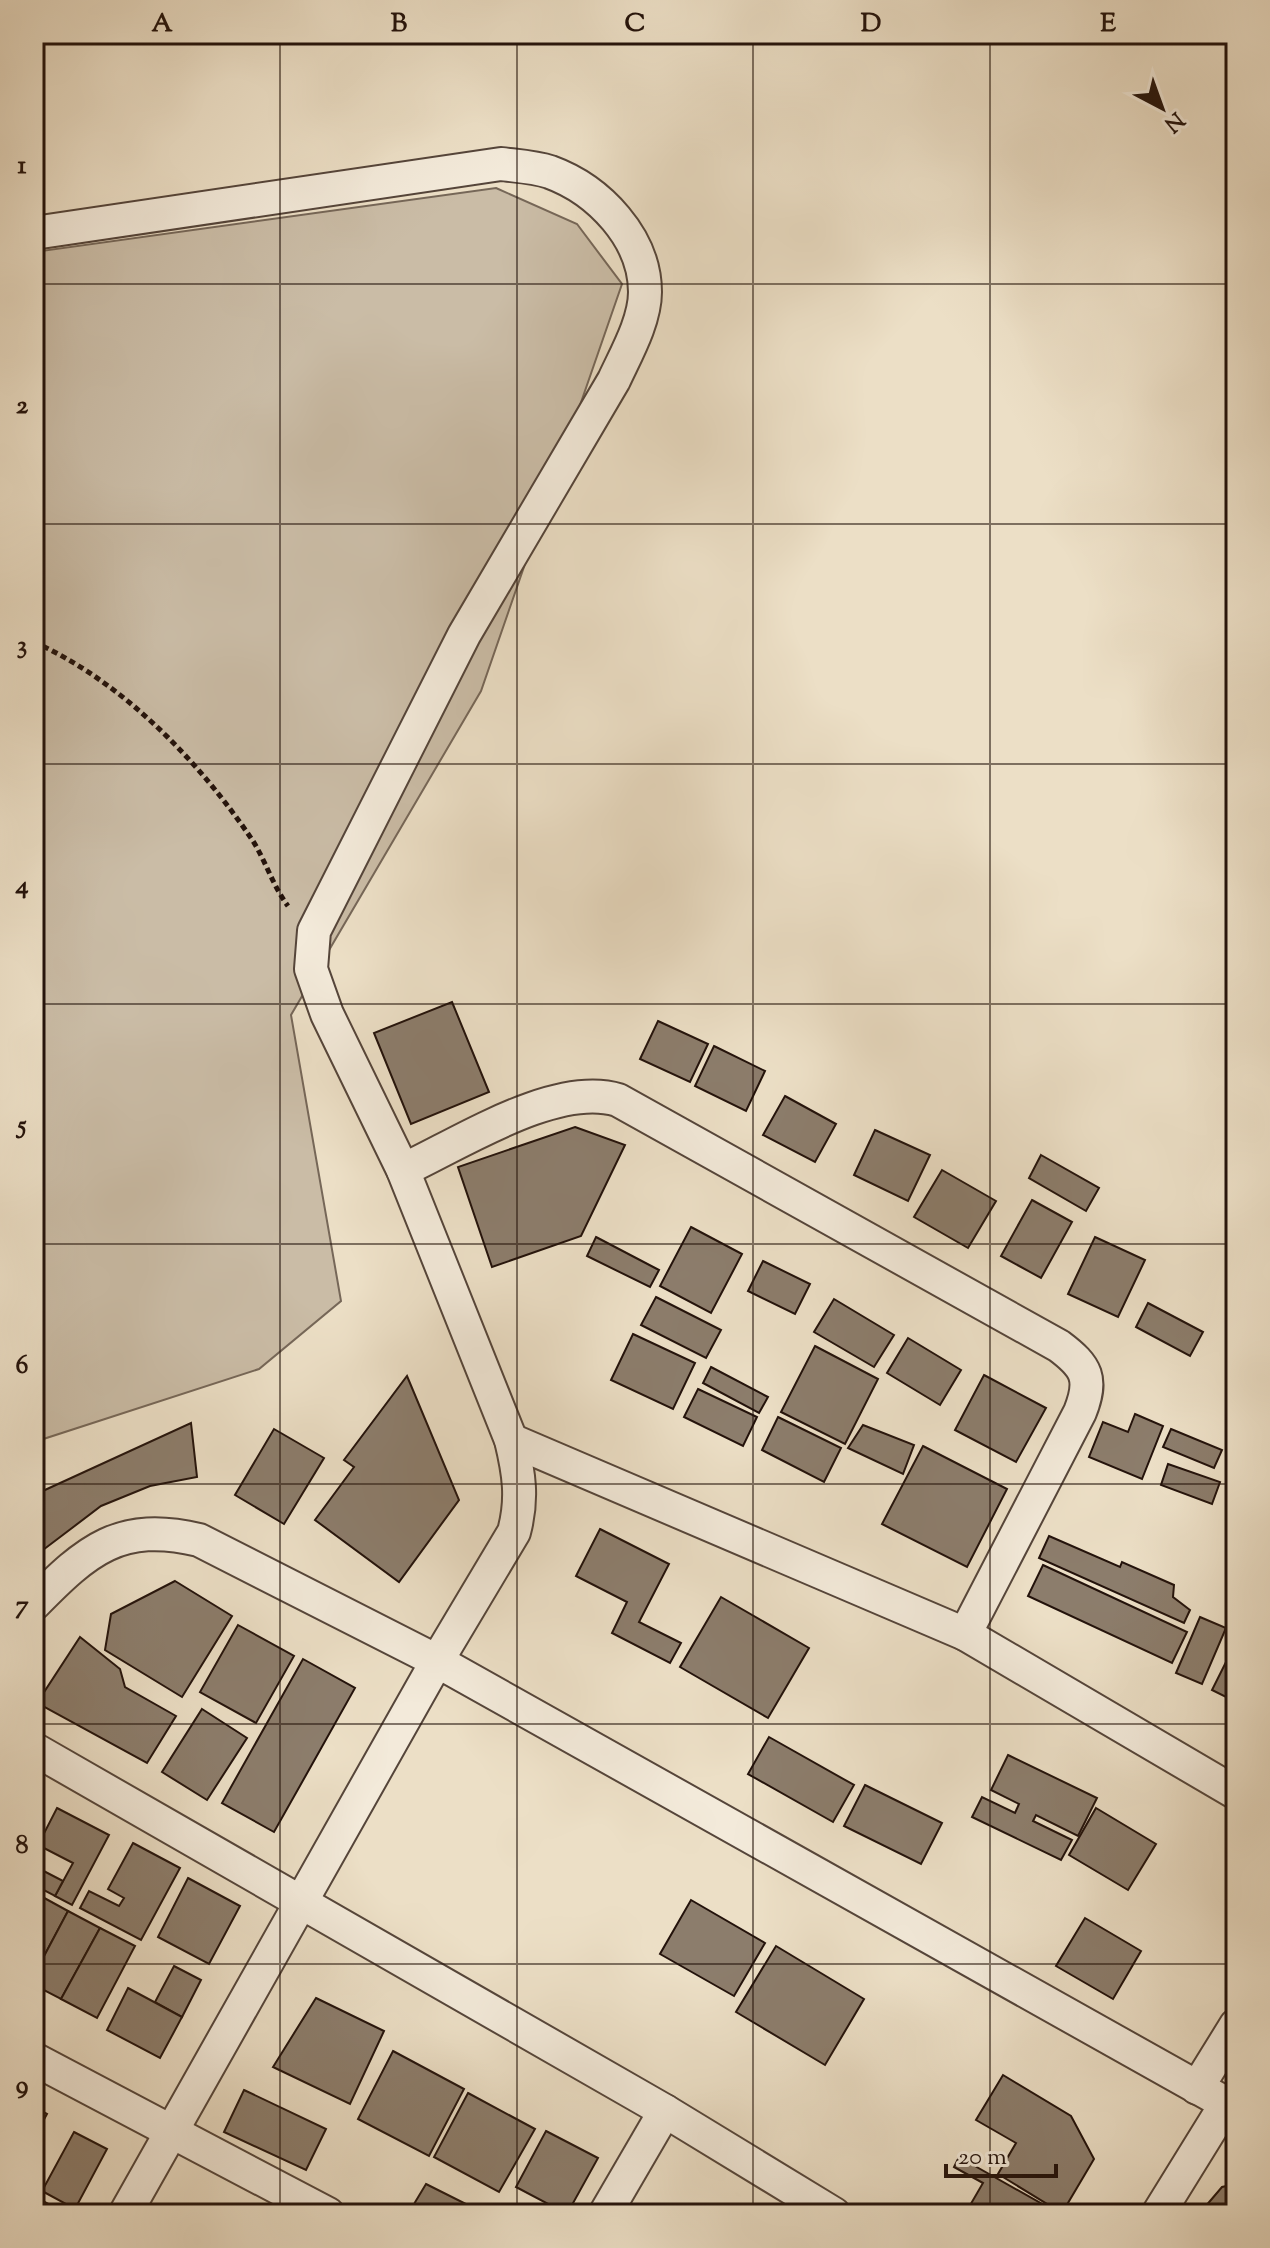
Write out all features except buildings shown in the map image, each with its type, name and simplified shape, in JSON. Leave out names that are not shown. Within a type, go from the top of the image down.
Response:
[{"type":"street","points":[[34,233],[501,164],[550,172],[597,199],[623,225],[638,255],[645,293],[633,339],[614,380],[464,635],[314,931],[311,969],[327,1014],[403,1170],[511,1440],[520,1477],[520,1508],[514,1532],[437,1661],[303,1901],[169,2131],[125,2214]]},
{"type":"street","points":[[403,1170],[542,1104],[581,1095],[601,1095],[618,1100],[1059,1346],[1079,1362],[1088,1382],[1080,1412],[965,1634]]},
{"type":"street","points":[[511,1440],[965,1634],[1236,1793]]},
{"type":"street","points":[[34,1604],[61,1577],[102,1546],[136,1533],[165,1532],[199,1540],[437,1661],[1231,2107],[1158,2214]]},
{"type":"street","points":[[34,1749],[665,2111],[834,2214]]},
{"type":"street","points":[[1197,2088],[1236,2025]]},
{"type":"street","points":[[34,2059],[328,2214]]},
{"type":"street","points":[[605,2214],[665,2111]]},
{"type":"path","points":[[34,642],[99,679],[166,737],[206,779],[254,843],[285,904],[314,931]]},
{"type":"shaded area","points":[[496,188],[577,224],[622,284],[481,691],[291,1015],[341,1301],[259,1369],[34,1442],[34,252]]}]
